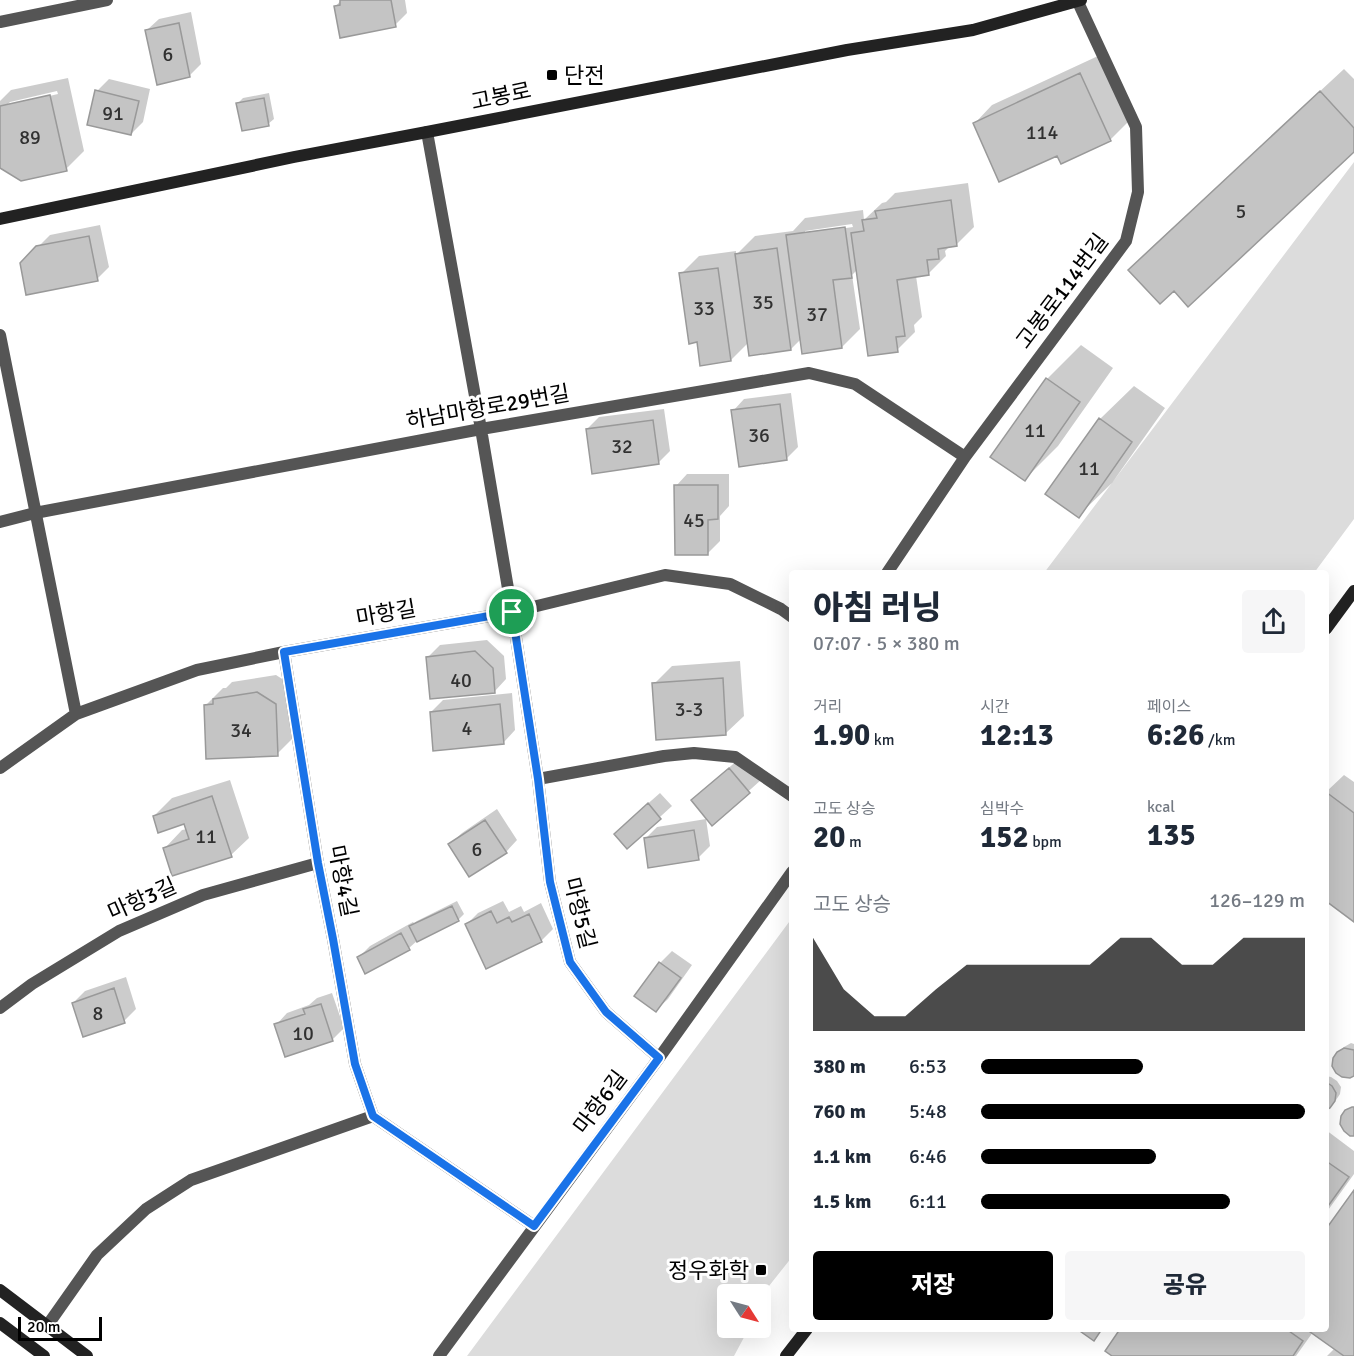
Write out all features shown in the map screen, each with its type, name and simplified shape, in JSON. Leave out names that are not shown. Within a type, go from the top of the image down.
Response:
[{"type":"main road","name":"고봉로","points":[[0,219],[294,157],[847,50],[973,30],[1079,1]]},
{"type":"main road","points":[[1329,625],[1354,591]]},
{"type":"main road","points":[[0,1290],[87,1356]]},
{"type":"main road","points":[[0,1323],[44,1356]]},
{"type":"main road","points":[[786,1356],[805,1332]]},
{"type":"street","points":[[0,22],[107,0]]},
{"type":"street","name":"고봉로114번길","points":[[889,570],[965,457],[1126,241],[1138,192],[1136,127],[1079,1]]},
{"type":"street","name":"마항5길","points":[[427,132],[512,612],[538,779],[550,882],[570,962],[606,1012],[659,1058]]},
{"type":"street","points":[[0,335],[76,714]]},
{"type":"street","name":"하남마항로29번길","points":[[0,522],[35,513],[481,429],[809,373],[855,384],[965,457]]},
{"type":"street","name":"마항길","points":[[0,768],[76,714],[197,670],[284,652],[512,612],[665,574],[730,584],[789,615]]},
{"type":"street","name":"마항4길","points":[[284,652],[318,863],[355,1064],[373,1116]]},
{"type":"street","points":[[538,779],[664,756],[694,753],[735,757],[789,794]]},
{"type":"street","name":"마항3길","points":[[0,1008],[32,984],[119,931],[203,895],[318,863]]},
{"type":"street","name":"마항6길","points":[[439,1356],[659,1058],[789,876]]},
{"type":"street","points":[[47,1326],[97,1255],[146,1209],[191,1180],[373,1116],[534,1226]]},
{"type":"shaded area","points":[[1354,162],[1354,519],[1316,570],[1046,570]]},
{"type":"shaded area","points":[[789,922],[789,1261],[771,1284],[717,1284],[717,1338],[744,1338],[734,1356],[467,1356]]},
{"type":"building","points":[[340,0],[391,0],[396,27],[340,38],[334,6],[340,5]]},
{"type":"building","points":[[179,23],[190,77],[157,85],[145,30]]},
{"type":"building","points":[[1080,73],[1111,141],[1061,164],[1057,156],[999,182],[973,123]]},
{"type":"building","points":[[95,90],[139,101],[131,135],[87,125]]},
{"type":"building","points":[[1320,91],[1354,128],[1354,152],[1188,307],[1174,291],[1160,304],[1128,270]]},
{"type":"building","points":[[50,95],[67,171],[21,181],[0,168],[0,106]]},
{"type":"building","points":[[264,98],[269,126],[242,131],[236,103]]},
{"type":"building","points":[[951,200],[957,246],[938,249],[939,259],[927,260],[929,275],[897,280],[905,336],[896,337],[898,352],[868,356],[851,233],[864,231],[862,220],[877,218],[875,211]]},
{"type":"building","points":[[845,227],[852,278],[833,280],[842,348],[802,354],[786,235]]},
{"type":"building","points":[[89,236],[98,281],[26,295],[20,263],[36,246]]},
{"type":"building","points":[[777,248],[791,350],[749,356],[735,254]]},
{"type":"building","points":[[718,268],[731,361],[700,366],[697,342],[689,344],[679,273]]},
{"type":"building","points":[[1046,378],[1080,402],[1025,481],[990,457]]},
{"type":"building","points":[[780,404],[787,460],[739,467],[731,410]]},
{"type":"building","points":[[1099,418],[1132,442],[1079,518],[1045,494]]},
{"type":"building","points":[[653,420],[659,464],[592,474],[586,429]]},
{"type":"building","points":[[674,485],[718,485],[718,519],[708,520],[708,555],[675,555]]},
{"type":"building","points":[[475,651],[493,668],[495,693],[430,699],[426,657]]},
{"type":"building","points":[[723,678],[726,735],[656,740],[652,683]]},
{"type":"building","points":[[257,692],[276,704],[278,756],[206,759],[204,705],[213,704],[213,699]]},
{"type":"building","points":[[500,704],[504,744],[433,751],[430,712]]},
{"type":"building","points":[[729,768],[750,793],[712,826],[691,800]]},
{"type":"building","points":[[1329,794],[1354,813],[1354,922],[1329,903]]},
{"type":"building","points":[[212,796],[232,857],[172,876],[163,848],[189,839],[184,824],[158,833],[153,816]]},
{"type":"building","points":[[648,803],[661,819],[627,849],[614,834]]},
{"type":"building","points":[[485,820],[507,853],[469,877],[448,844]]},
{"type":"building","points":[[694,830],[699,860],[648,868],[644,838]]},
{"type":"building","points":[[452,906],[459,921],[417,942],[409,926]]},
{"type":"building","points":[[491,911],[497,923],[509,917],[512,922],[529,914],[542,942],[486,969],[465,924]]},
{"type":"building","points":[[401,933],[410,950],[365,974],[357,957]]},
{"type":"building","points":[[659,962],[681,978],[656,1012],[634,996]]},
{"type":"building","points":[[114,988],[125,1023],[83,1037],[72,1003]]},
{"type":"building","points":[[321,1004],[333,1041],[285,1057],[274,1024],[305,1014],[303,1009]]},
{"type":"building","points":[[1344,1048],[1354,1050],[1354,1076],[1350,1078],[1336,1073],[1332,1066],[1337,1052]]},
{"type":"building","points":[[1329,1084],[1336,1093],[1335,1101],[1330,1108]]},
{"type":"building","points":[[1354,1107],[1354,1136],[1350,1136],[1340,1124],[1345,1110]]},
{"type":"building","points":[[1329,1163],[1349,1177],[1329,1205]]},
{"type":"building","points":[[1354,1190],[1354,1356],[1344,1356],[1310,1332],[1329,1332],[1329,1225]]},
{"type":"building","points":[[1081,1332],[1100,1332],[1094,1341]]},
{"type":"building","points":[[1118,1332],[1290,1332],[1303,1341],[1293,1356],[1112,1356],[1105,1351]]},
{"type":"place","name":"단전","points":[[552,75]]},
{"type":"place","name":"정우화학","points":[[761,1270]]},
{"type":"route","points":[[512,612],[538,779],[550,882],[570,962],[606,1012],[659,1058],[534,1226],[373,1116],[355,1064],[318,863],[284,652],[512,612]]}]
